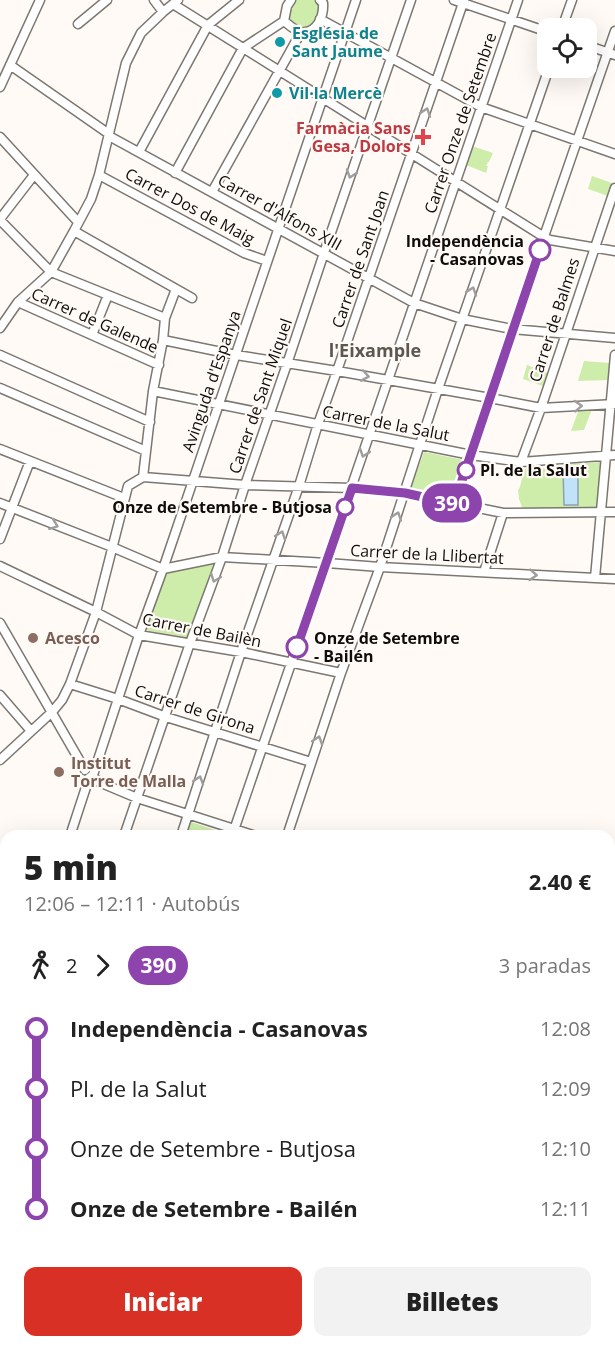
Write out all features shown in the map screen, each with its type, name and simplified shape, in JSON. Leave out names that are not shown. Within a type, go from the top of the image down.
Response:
[{"type":"street","points":[[0,87],[40,0]]},
{"type":"street","points":[[78,24],[107,0]]},
{"type":"street","points":[[154,0],[163,12]]},
{"type":"street","points":[[139,152],[208,25],[239,0]]},
{"type":"street","points":[[175,172],[243,48],[284,21],[287,6],[291,0]]},
{"type":"street","points":[[284,21],[301,32],[310,31],[315,28],[324,11],[320,0]]},
{"type":"street","name":"Avinguda d'Espanya","points":[[72,830],[356,0]]},
{"type":"street","name":"Carrer de Sant Miquel","points":[[126,830],[222,557],[411,0]]},
{"type":"street","name":"Carrer Onze de Setembre","points":[[234,830],[518,0]]},
{"type":"street","points":[[566,18],[572,0]]},
{"type":"street","points":[[461,1],[537,28]]},
{"type":"street","name":"Carrer de Sant Joan","points":[[183,830],[318,424],[412,154],[461,1]]},
{"type":"street","points":[[2,322],[18,302],[51,272],[74,231],[99,175],[126,63],[141,33],[176,2],[279,71],[544,237],[615,251]]},
{"type":"street","points":[[320,19],[481,107],[615,154]]},
{"type":"street","points":[[454,504],[577,141],[611,54],[615,31]]},
{"type":"street","points":[[212,192],[301,32]]},
{"type":"street","name":"Carrer d'Alfons XIII","points":[[10,65],[109,135],[414,303],[462,319],[512,329],[615,338]]},
{"type":"street","points":[[289,830],[340,673],[380,567],[438,389],[546,78]]},
{"type":"street","points":[[0,137],[78,222]]},
{"type":"street","points":[[34,175],[0,220],[51,272],[165,318]]},
{"type":"street","name":"Carrer Dos de Maig","points":[[99,175],[244,253],[267,261]]},
{"type":"street","name":"Carrer de Balmes","points":[[521,462],[615,188]]},
{"type":"street","points":[[74,231],[192,297]]},
{"type":"street","points":[[143,477],[153,391],[165,318],[176,289]]},
{"type":"street","points":[[92,335],[108,295]]},
{"type":"street","name":"Carrer de Galende","points":[[18,302],[159,365]]},
{"type":"street","points":[[163,340],[236,355],[541,408],[613,404]]},
{"type":"street","points":[[0,355],[150,422]]},
{"type":"street","points":[[595,578],[601,512],[610,455],[615,355]]},
{"type":"street","points":[[0,388],[146,451]]},
{"type":"street","name":"Carrer de la Salut","points":[[153,391],[471,455],[521,462],[610,455]]},
{"type":"street","points":[[0,449],[124,498]]},
{"type":"street","points":[[0,540],[30,461]]},
{"type":"street","points":[[0,760],[62,700],[96,612],[128,486],[143,477],[192,482],[352,488],[405,493],[503,513],[615,512]]},
{"type":"street","points":[[0,503],[163,569]]},
{"type":"street","points":[[484,572],[503,513]]},
{"type":"street","name":"Carrer de la Llibertat","points":[[163,569],[222,557],[615,579]]},
{"type":"street","name":"Carrer de Bailèn","points":[[0,566],[139,634],[340,673]]},
{"type":"street","points":[[0,623],[90,774],[99,783],[228,830]]},
{"type":"street","name":"Carrer de Girona","points":[[70,684],[166,717],[311,762]]},
{"type":"street","points":[[0,695],[31,731]]},
{"type":"green space","points":[[294,0],[320,0],[320,19],[301,32],[284,21]]},
{"type":"green space","points":[[472,146],[493,153],[486,166],[488,166],[486,173],[466,165]]},
{"type":"green space","points":[[592,176],[612,183],[608,196],[588,189]]},
{"type":"green space","points":[[584,361],[610,363],[609,380],[578,381]]},
{"type":"green space","points":[[527,365],[548,373],[543,386],[523,379]]},
{"type":"green space","points":[[579,409],[592,409],[584,430],[571,431]]},
{"type":"green space","points":[[424,452],[464,460],[450,499],[411,488]]},
{"type":"green space","points":[[600,462],[596,508],[523,510],[518,490],[524,469],[558,468],[559,465]]},
{"type":"green space","points":[[217,561],[190,639],[145,630],[165,571]]},
{"type":"green space","points":[[191,822],[215,830],[188,830]]},
{"type":"water","points":[[563,470],[578,470],[578,505],[564,505]]},
{"type":"bus line","name":"390","points":[[297,647],[352,488],[405,493],[454,504],[540,250]]},
{"type":"place","name":"Església de Sant Jaume","points":[[280,42]]},
{"type":"place","name":"Vil·la Mercè","points":[[277,93]]},
{"type":"place","name":"Farmàcia Sans Gesa, Dolors","points":[[423,137]]},
{"type":"place","name":"Independència - Casanovas","points":[[540,250]]},
{"type":"place","name":"Pl. de la Salut","points":[[466,470]]},
{"type":"place","name":"Onze de Setembre - Butjosa","points":[[345,507]]},
{"type":"place","name":"Acesco","points":[[33,638]]},
{"type":"place","name":"Onze de Setembre - Bailén","points":[[297,647]]},
{"type":"place","name":"Institut Torre de Malla","points":[[59,772]]},
{"type":"district","name":"l'Eixample","points":[[375,351]]}]
